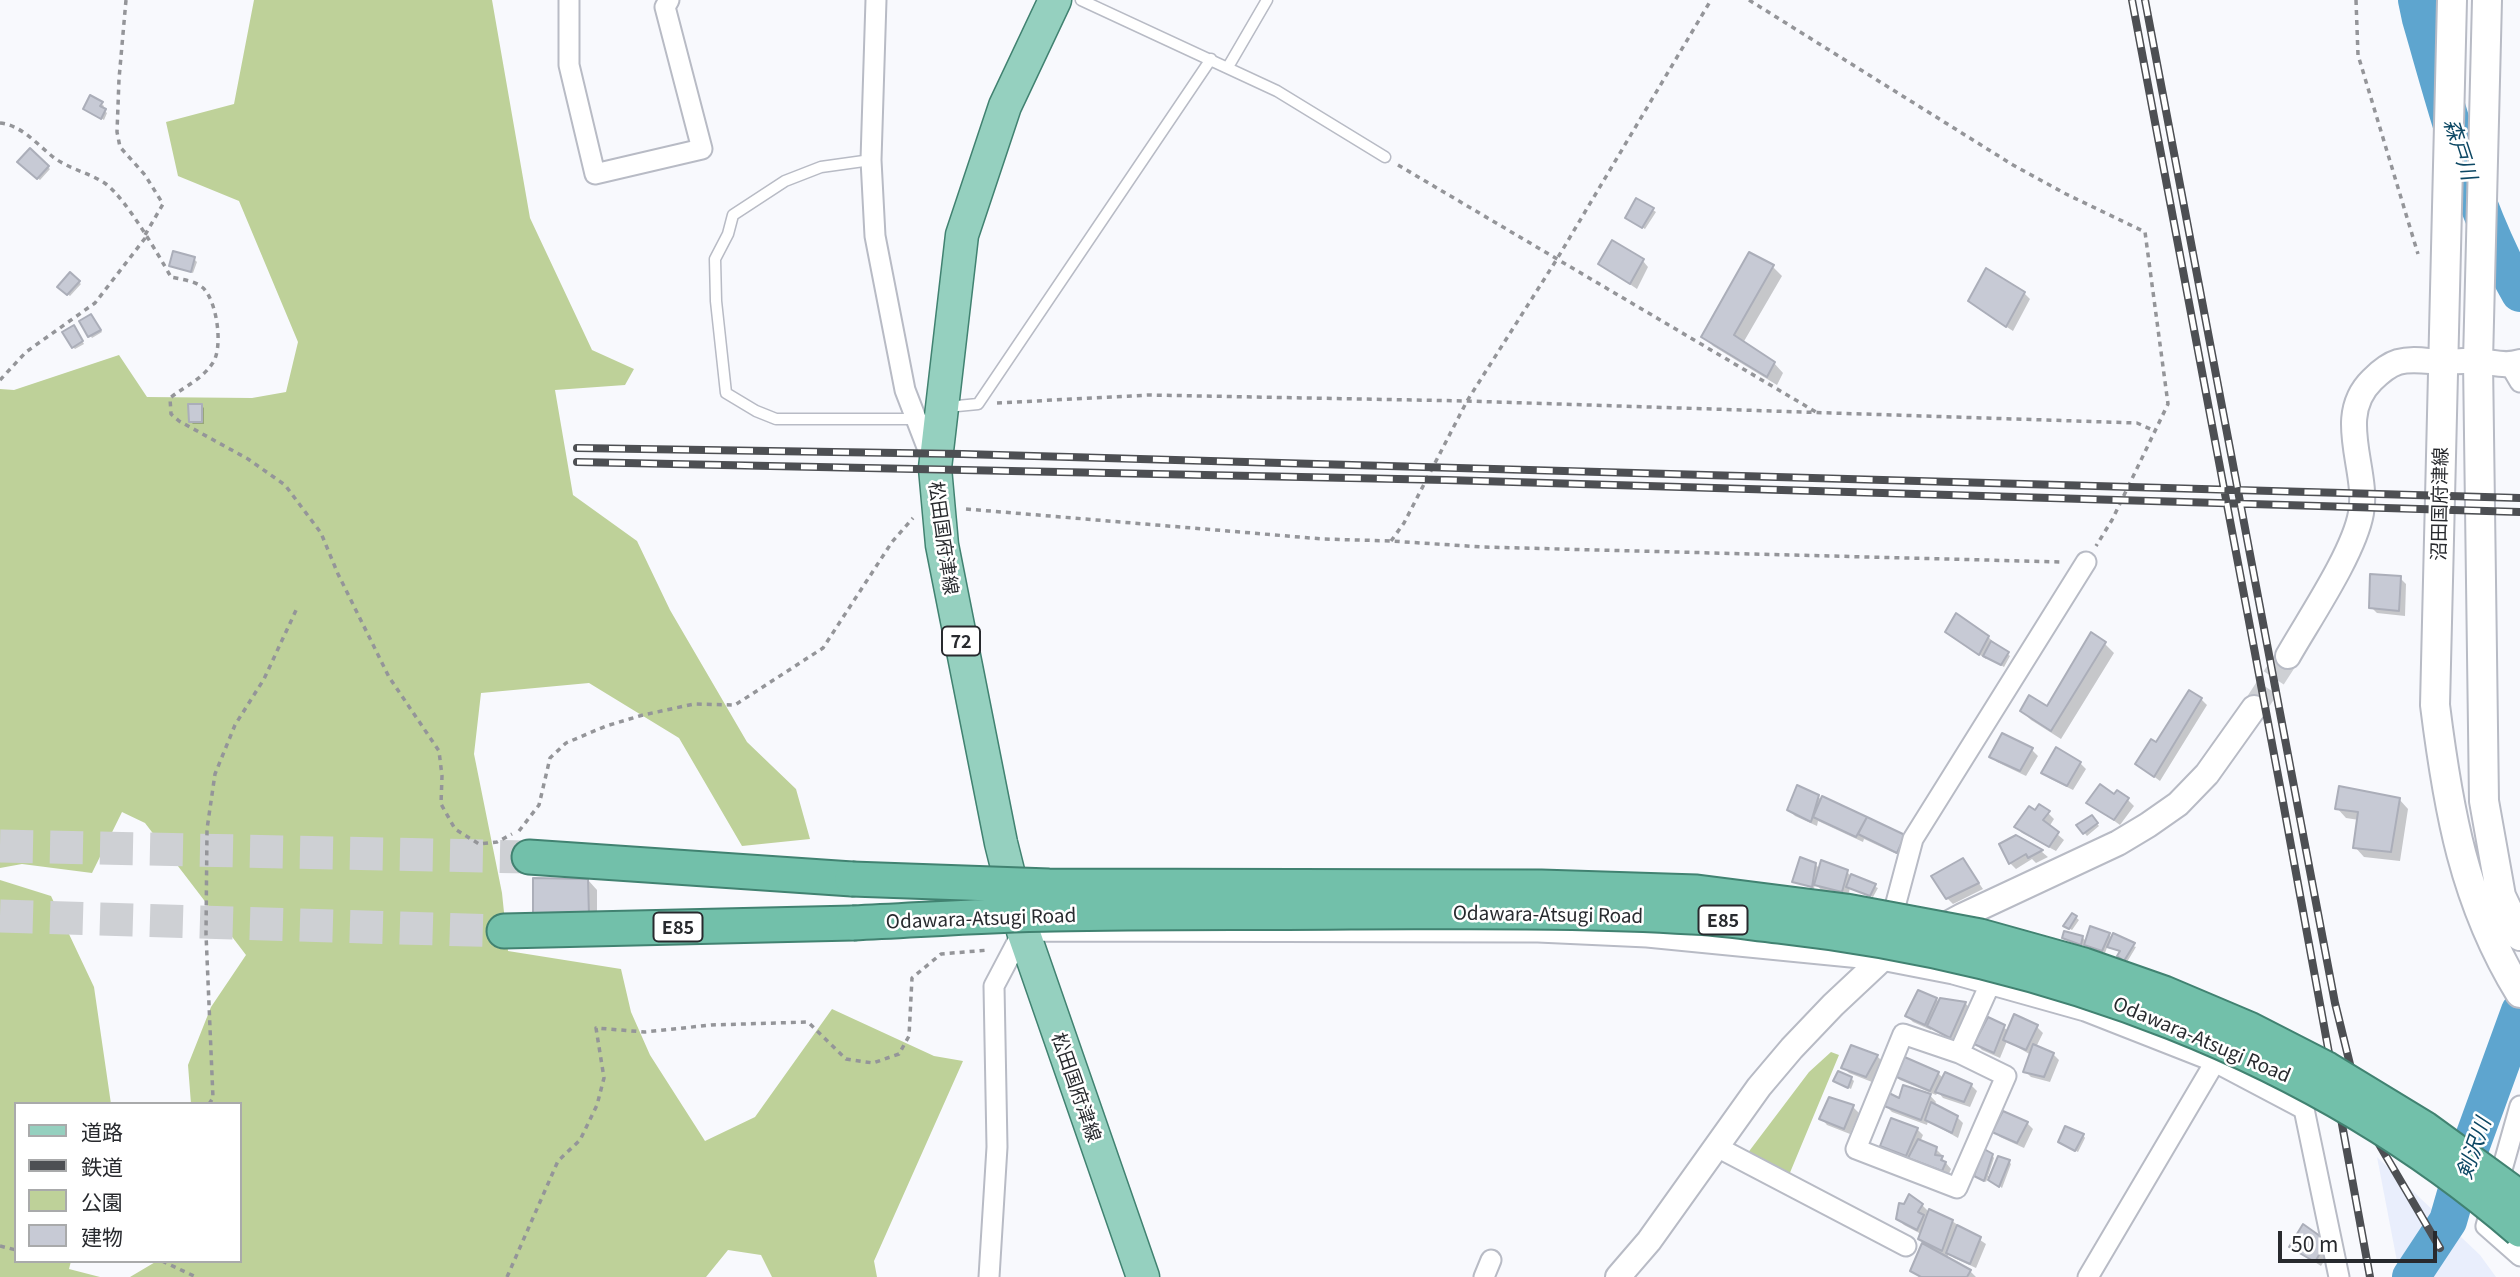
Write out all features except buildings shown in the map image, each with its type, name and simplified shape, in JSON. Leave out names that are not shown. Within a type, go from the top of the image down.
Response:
[{"type":"highway","name":"Odawara-Atsugi Road","points":[[529,857],[852,878],[1049,886],[1528,887],[1697,892],[1846,911],[1980,936],[2084,965],[2164,993],[2249,1028],[2327,1069],[2424,1128],[2520,1198]]},
{"type":"highway","name":"Odawara-Atsugi Road","points":[[503,931],[853,923],[1051,914],[1535,911],[1695,917],[1840,933],[1970,958],[2077,988],[2155,1015],[2239,1051],[2316,1090],[2413,1148],[2520,1230]]},
{"type":"main road","name":"松田国府津線","points":[[1055,0],[1005,106],[962,235],[930,413],[942,545],[1001,844],[1023,931],[1143,1277]]},
{"type":"main road","name":"沼田国府津線","points":[[2452,0],[2435,705],[2446,793],[2469,887],[2498,958],[2520,993]]},
{"type":"main road","name":"沼田国府津線","points":[[2487,0],[2478,361],[2484,801],[2501,896],[2520,936]]},
{"type":"street","points":[[569,0],[569,65],[595,174],[702,149],[666,6],[669,0]]},
{"type":"street","points":[[876,0],[871,160],[875,236],[905,390],[930,413]]},
{"type":"street","points":[[2288,656],[2349,546],[2361,514],[2360,469],[2353,421],[2361,393],[2374,378],[2395,363],[2410,360],[2478,361],[2517,370]]},
{"type":"street","points":[[1881,960],[1913,839],[2086,562]]},
{"type":"street","points":[[1618,1277],[1649,1241],[1759,1087],[1833,1005],[1881,960],[1962,916],[2118,844],[2148,825],[2178,804],[2207,774],[2254,708]]},
{"type":"street","points":[[989,1277],[997,1147],[994,986],[1023,931],[1538,932],[1647,937],[1881,960],[1953,974],[2085,1011],[2215,1062],[2304,1109],[2339,1277]]},
{"type":"street","points":[[1959,1053],[1990,984]]},
{"type":"street","points":[[1903,1034],[1959,1053],[2006,1076],[1957,1188],[1856,1149],[1903,1034]]},
{"type":"street","points":[[2088,1277],[2215,1062]]},
{"type":"street","points":[[2520,1106],[2486,1226],[2520,1256]]},
{"type":"street","points":[[1717,1147],[1906,1246]]},
{"type":"lane","points":[[1081,0],[1277,91],[1385,157]]},
{"type":"lane","points":[[1228,67],[1267,0]]},
{"type":"lane","points":[[871,160],[821,167],[785,181],[733,215],[728,233],[715,259],[716,301],[726,393],[755,411],[776,419],[930,413],[978,404],[1211,59]]},
{"type":"path","points":[[0,380],[26,352],[95,303],[145,236],[163,204],[145,175],[120,147],[117,132],[126,0]]},
{"type":"path","points":[[1391,541],[1404,523],[1467,401],[1557,259],[1711,0]]},
{"type":"path","points":[[0,123],[13,124],[56,159],[104,183],[115,192],[171,277],[200,285],[208,294],[219,345],[215,361],[200,379],[170,398],[171,414],[248,459],[285,485],[321,533],[388,677],[439,751],[441,804],[455,829],[480,844],[497,842],[519,830],[539,805],[550,758],[566,743],[606,726],[643,715],[694,704],[735,705],[822,648],[892,542],[924,509],[937,506],[1323,539],[1482,547],[2086,562],[2112,520],[2168,404],[2145,232],[2077,200],[2014,165],[1749,0]]},
{"type":"path","points":[[2356,0],[2358,55],[2418,254]]},
{"type":"path","points":[[1385,157],[1818,413]]},
{"type":"path","points":[[978,404],[1149,395],[1467,401],[2137,424],[2155,431]]},
{"type":"path","points":[[210,1102],[213,1098],[206,934],[207,829],[215,774],[235,725],[264,679],[298,606]]},
{"type":"path","points":[[507,1277],[558,1161],[580,1140],[597,1105],[604,1078],[596,1028],[645,1032],[711,1025],[808,1022],[846,1059],[873,1063],[899,1054],[909,1036],[912,978],[942,954],[998,950],[1023,931]]},
{"type":"path","points":[[166,1263],[196,1277]]},
{"type":"shaded area","points":[[2377,1157],[2480,1255],[2496,1277],[2400,1277]]},
{"type":"green space","points":[[254,0],[492,0],[530,218],[592,350],[634,369],[625,385],[555,390],[573,495],[637,541],[670,610],[747,742],[796,789],[810,839],[742,846],[679,738],[589,683],[481,693],[474,754],[502,893],[508,951],[621,969],[631,1012],[650,1055],[705,1141],[755,1117],[832,1009],[934,1056],[963,1061],[874,1261],[877,1277],[772,1277],[761,1255],[728,1250],[706,1277],[130,1277],[154,1263],[242,1263],[242,1102],[191,1102],[188,1065],[211,1007],[246,955],[145,823],[122,812],[92,873],[22,864],[0,868],[0,389],[14,390],[119,355],[147,397],[252,398],[286,392],[298,342],[239,201],[178,176],[166,122],[234,104]]},
{"type":"green space","points":[[0,880],[51,896],[94,987],[111,1102],[14,1102],[14,1263],[70,1263],[69,1269],[100,1277],[0,1277]]},
{"type":"green space","points":[[1831,1052],[1839,1055],[1789,1175],[1747,1154],[1809,1072]]},
{"type":"waterway","name":"森戸川","points":[[2417,0],[2475,194],[2488,228],[2520,293]]},
{"type":"waterway","name":"剣沢川","points":[[2411,1277],[2448,1221],[2465,1162],[2520,1011]]},
{"type":"tunnel","points":[[2254,708],[2288,656]]},
{"type":"tunnel","points":[[0,846],[529,857]]},
{"type":"tunnel","points":[[0,916],[504,931]]},
{"type":"railway","points":[[2132,0],[2370,1277]]},
{"type":"railway","points":[[2145,0],[2335,1003],[2359,1101],[2376,1139],[2440,1248]]},
{"type":"railway","points":[[577,448],[963,454],[2520,498]]},
{"type":"railway","points":[[577,462],[1446,480],[2520,512]]}]
